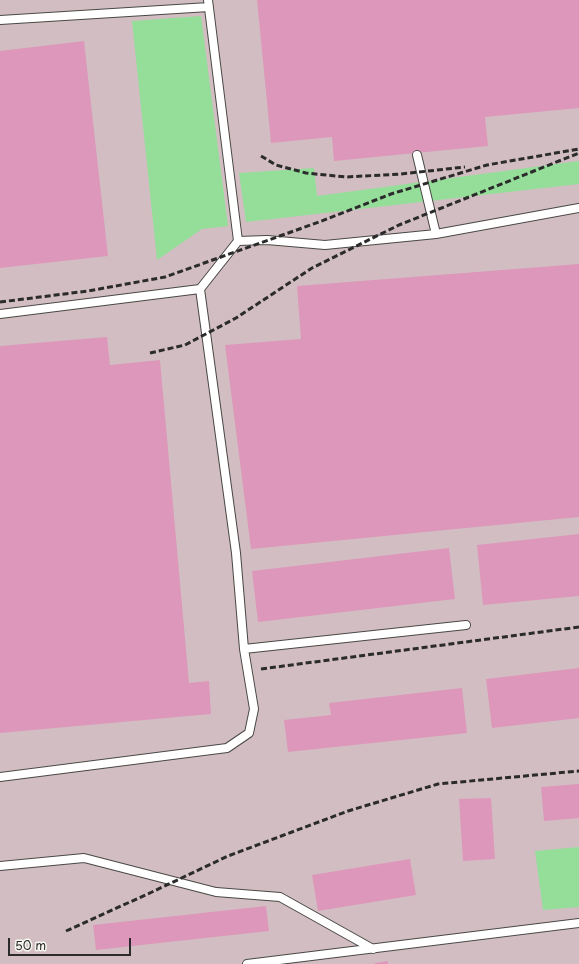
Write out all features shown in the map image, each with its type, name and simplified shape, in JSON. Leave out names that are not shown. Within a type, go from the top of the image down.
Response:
[{"type":"lane","points":[[0,20],[209,3],[238,241],[200,288],[0,314]]},
{"type":"lane","points":[[416,155],[436,234]]},
{"type":"lane","points":[[238,241],[267,240],[326,245],[436,234],[579,208]]},
{"type":"lane","points":[[0,777],[227,748],[249,733],[254,709],[244,648],[236,553],[200,288]]},
{"type":"lane","points":[[244,648],[466,625]]},
{"type":"lane","points":[[0,866],[84,858],[216,892],[280,897],[373,949]]},
{"type":"lane","points":[[247,964],[579,923]]},
{"type":"shaded area","points":[[0,0],[579,0],[579,964],[0,964]]},
{"type":"green space","points":[[201,16],[228,226],[202,229],[157,260],[132,21]]},
{"type":"green space","points":[[579,161],[579,184],[246,222],[239,173],[314,168],[317,196]]},
{"type":"green space","points":[[579,847],[579,907],[543,910],[535,851]]},
{"type":"building","points":[[257,0],[579,0],[579,108],[485,117],[488,146],[334,161],[332,137],[271,143]]},
{"type":"building","points":[[84,41],[108,256],[0,268],[0,51]]},
{"type":"building","points":[[579,264],[579,517],[251,549],[225,345],[301,339],[297,286]]},
{"type":"building","points":[[107,337],[110,365],[160,360],[189,683],[209,681],[211,714],[0,733],[0,346]]},
{"type":"building","points":[[579,534],[579,596],[483,605],[477,545]]},
{"type":"building","points":[[449,548],[455,599],[258,622],[252,571]]},
{"type":"building","points":[[579,668],[579,718],[492,728],[486,679]]},
{"type":"building","points":[[462,688],[467,733],[288,752],[284,720],[331,715],[329,703]]},
{"type":"building","points":[[579,784],[579,818],[544,821],[541,787]]},
{"type":"building","points":[[491,798],[495,859],[463,861],[459,799]]},
{"type":"building","points":[[410,859],[416,895],[318,911],[312,875]]},
{"type":"building","points":[[266,906],[269,931],[96,950],[93,925]]},
{"type":"building","points":[[388,961],[388,964],[375,964],[375,963]]},
{"type":"railway","points":[[0,302],[88,291],[165,277],[319,222],[391,194],[487,165],[579,149]]},
{"type":"railway","points":[[150,353],[185,345],[236,318],[312,268],[399,225],[579,153]]},
{"type":"railway","points":[[261,156],[276,165],[306,173],[346,177],[401,174],[465,167]]},
{"type":"railway","points":[[261,669],[579,627]]},
{"type":"railway","points":[[66,931],[228,856],[348,811],[438,784],[579,771]]}]
